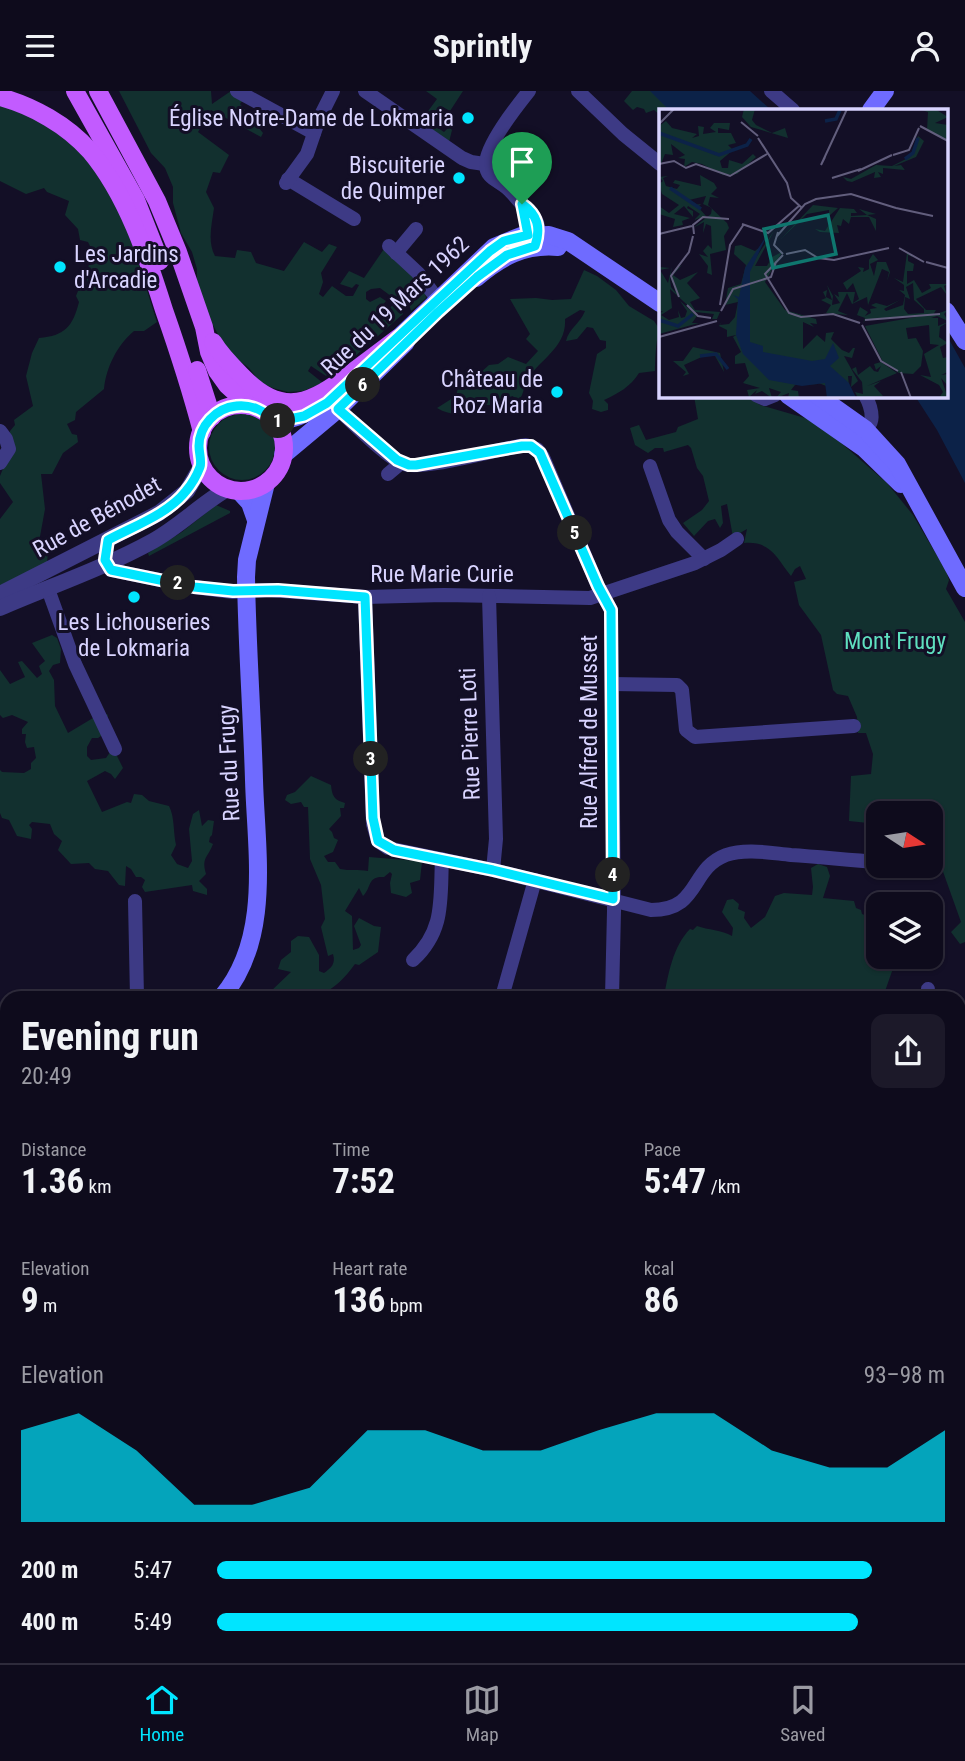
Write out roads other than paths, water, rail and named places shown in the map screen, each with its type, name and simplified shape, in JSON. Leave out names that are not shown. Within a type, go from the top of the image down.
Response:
[{"type":"main road","points":[[75,91],[121,171],[150,234],[207,424],[199,448],[202,465],[212,479],[250,503],[256,520]]},
{"type":"main road","points":[[97,91],[157,201],[204,327],[209,352],[217,371],[250,406],[266,413],[275,422],[283,438],[283,455],[278,470],[266,483],[254,489],[233,490]]},
{"type":"main road","points":[[872,109],[886,91]]},
{"type":"main road","points":[[0,97],[35,110],[64,128],[89,150],[104,171],[128,216],[152,274],[189,383],[207,424]]},
{"type":"main road","name":"Rue du 19 Mars 1962","points":[[275,422],[292,420],[321,407],[353,381],[495,247],[517,237],[534,239]]},
{"type":"main road","points":[[534,239],[561,238],[659,300]]},
{"type":"main road","name":"Rue du 19 Mars 1962","points":[[283,455],[338,409],[477,277],[534,239]]},
{"type":"main road","points":[[948,314],[965,341]]},
{"type":"main road","points":[[204,327],[222,356],[255,388],[271,399],[290,403],[307,400],[325,392],[398,338]]},
{"type":"main road","points":[[792,397],[854,427],[864,448],[884,458]]},
{"type":"main road","points":[[819,397],[884,458],[916,499],[965,588]]},
{"type":"main road","points":[[207,424],[233,406],[250,406]]},
{"type":"main road","name":"Rue du Frugy","points":[[226,991],[246,952],[258,885],[246,567],[266,483]]},
{"type":"street","points":[[237,91],[314,134]]},
{"type":"street","points":[[333,91],[305,159],[287,181],[354,219]]},
{"type":"street","points":[[365,91],[457,155],[471,162],[492,165]]},
{"type":"street","points":[[530,91],[490,149],[492,165],[489,175],[504,185],[533,213],[534,239]]},
{"type":"street","points":[[578,91],[623,134],[659,163]]},
{"type":"street","points":[[771,91],[792,109]]},
{"type":"street","points":[[416,229],[393,249],[419,275],[438,300]]},
{"type":"street","points":[[854,427],[870,422],[872,412],[865,397]]},
{"type":"street","points":[[338,409],[401,463],[388,474]]},
{"type":"street","points":[[0,431],[8,443],[4,459]]},
{"type":"street","name":"Rue Alfred de Musset","points":[[401,463],[412,466],[522,446],[537,449],[610,605],[612,991]]},
{"type":"street","name":"Rue de Bénodet","points":[[0,594],[159,513],[187,491],[202,465]]},
{"type":"street","points":[[650,466],[669,520],[704,559]]},
{"type":"street","name":"Rue de Bénodet","points":[[0,608],[106,565],[171,530],[233,490]]},
{"type":"street","name":"Rue Marie Curie","points":[[106,565],[111,570],[204,588],[246,591],[278,590],[365,597],[590,598],[704,559],[737,539]]},
{"type":"street","points":[[106,565],[108,540]]},
{"type":"street","points":[[125,555],[136,575]]},
{"type":"street","points":[[57,566],[65,582]]},
{"type":"street","points":[[48,589],[75,664],[115,749]]},
{"type":"street","name":"Rue Pierre Loti","points":[[489,596],[496,839],[493,870]]},
{"type":"street","points":[[365,597],[373,824],[378,841],[388,848],[535,880],[642,909],[674,908],[713,863],[735,853],[758,852],[866,861]]},
{"type":"street","points":[[612,684],[677,685],[682,691],[686,730],[695,737],[854,726]]},
{"type":"street","points":[[413,960],[427,945],[439,921],[442,859]]},
{"type":"street","points":[[504,991],[535,880]]},
{"type":"street","points":[[135,901],[137,991]]},
{"type":"water","points":[[650,91],[750,91],[770,109],[668,109]]},
{"type":"water","points":[[948,338],[965,368],[965,483],[916,397],[948,397]]},
{"type":"place","name":"Église Notre-Dame de Lokmaria","points":[[468,118]]},
{"type":"place","name":"Biscuiterie de Quimper","points":[[459,178]]},
{"type":"place","name":"Les Jardins d'Arcadie","points":[[60,267]]},
{"type":"place","name":"Château de Roz Maria","points":[[557,392]]},
{"type":"place","name":"Les Lichouseries de Lokmaria","points":[[134,597]]},
{"type":"park label","name":"Mont Frugy","points":[[895,641]]}]
